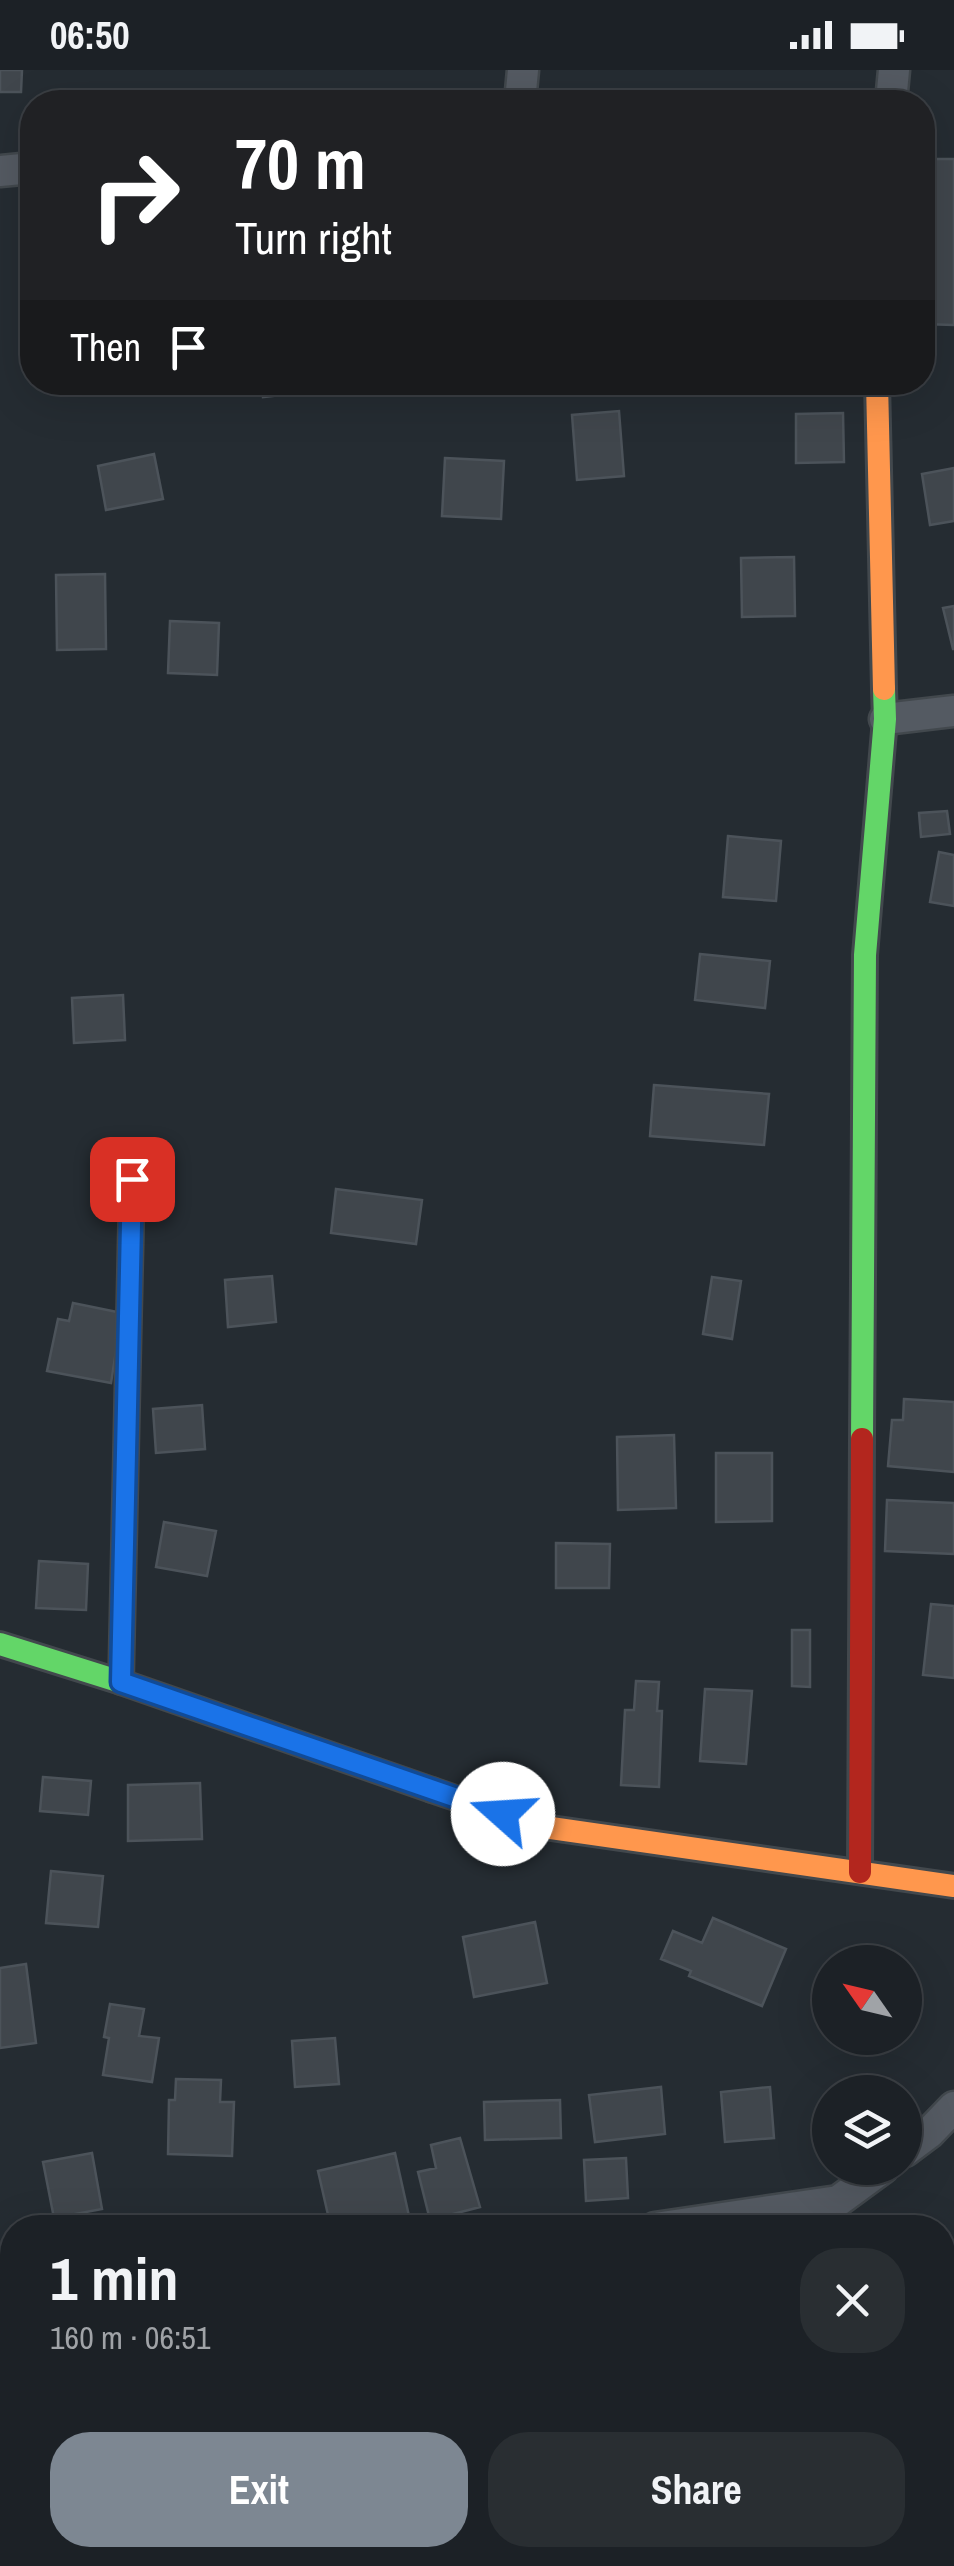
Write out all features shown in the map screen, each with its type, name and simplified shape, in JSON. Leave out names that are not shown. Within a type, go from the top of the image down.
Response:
[{"type":"street","points":[[860,1872],[865,955],[885,719],[877,395]]},
{"type":"street","points":[[885,719],[954,711]]},
{"type":"street","points":[[121,1682],[132,1179]]},
{"type":"street","points":[[0,1644],[538,1826],[954,1886]]},
{"type":"street","points":[[922,2138],[954,2107]]},
{"type":"street","points":[[743,2215],[838,2201],[860,2185]]},
{"type":"building","points":[[0,70],[22,70],[20,92],[0,92]]},
{"type":"building","points":[[935,159],[954,159],[954,325],[935,324]]},
{"type":"building","points":[[619,411],[624,476],[577,480],[572,415]]},
{"type":"building","points":[[843,413],[844,462],[796,463],[796,414]]},
{"type":"building","points":[[154,454],[163,499],[106,510],[98,466]]},
{"type":"building","points":[[445,458],[504,461],[501,519],[442,516]]},
{"type":"building","points":[[954,468],[954,521],[930,525],[922,474]]},
{"type":"building","points":[[794,557],[795,616],[742,617],[741,558]]},
{"type":"building","points":[[105,574],[106,649],[57,650],[56,575]]},
{"type":"building","points":[[954,606],[954,649],[953,649],[943,608]]},
{"type":"building","points":[[170,621],[219,623],[217,675],[168,673]]},
{"type":"building","points":[[947,811],[950,834],[921,837],[919,813]]},
{"type":"building","points":[[728,836],[781,841],[776,901],[723,897]]},
{"type":"building","points":[[939,852],[954,855],[954,906],[930,902]]},
{"type":"building","points":[[700,954],[770,961],[765,1008],[695,1000]]},
{"type":"building","points":[[123,995],[125,1040],[74,1043],[72,998]]},
{"type":"building","points":[[654,1085],[769,1094],[764,1145],[650,1136]]},
{"type":"building","points":[[336,1189],[422,1200],[416,1244],[331,1233]]},
{"type":"building","points":[[272,1276],[276,1322],[228,1327],[225,1280]]},
{"type":"building","points":[[712,1277],[741,1281],[732,1339],[703,1334]]},
{"type":"building","points":[[73,1303],[122,1313],[111,1383],[47,1371],[58,1319],[69,1321]]},
{"type":"building","points":[[904,1399],[954,1402],[954,1472],[888,1466],[892,1420],[903,1420]]},
{"type":"building","points":[[202,1405],[205,1449],[156,1453],[153,1409]]},
{"type":"building","points":[[674,1435],[676,1508],[618,1510],[617,1437]]},
{"type":"building","points":[[716,1453],[772,1453],[772,1521],[716,1522]]},
{"type":"building","points":[[887,1500],[954,1503],[954,1554],[885,1551]]},
{"type":"building","points":[[164,1522],[216,1531],[207,1576],[156,1567]]},
{"type":"building","points":[[556,1543],[610,1544],[609,1588],[556,1588]]},
{"type":"building","points":[[39,1561],[88,1564],[86,1610],[36,1608]]},
{"type":"building","points":[[931,1604],[954,1606],[954,1678],[923,1675]]},
{"type":"building","points":[[792,1630],[810,1630],[810,1687],[792,1686]]},
{"type":"building","points":[[636,1681],[659,1682],[659,1787],[621,1785],[625,1710],[634,1710]]},
{"type":"building","points":[[705,1689],[752,1691],[746,1764],[700,1761]]},
{"type":"building","points":[[43,1777],[91,1781],[88,1815],[40,1811]]},
{"type":"building","points":[[200,1783],[202,1839],[128,1841],[128,1785]]},
{"type":"building","points":[[51,1871],[103,1876],[98,1927],[46,1923]]},
{"type":"building","points":[[713,1918],[786,1949],[762,2006],[689,1976],[691,1971],[661,1959],[673,1931],[702,1943]]},
{"type":"building","points":[[535,1922],[547,1983],[474,1997],[463,1937]]},
{"type":"building","points":[[26,1964],[36,2043],[0,2048],[0,1968]]},
{"type":"building","points":[[110,2004],[144,2009],[139,2036],[159,2038],[152,2082],[103,2075]]},
{"type":"building","points":[[335,2038],[339,2084],[295,2087],[292,2041]]},
{"type":"building","points":[[176,2079],[221,2080],[220,2102],[234,2102],[232,2156],[168,2154],[169,2100],[175,2100]]},
{"type":"building","points":[[661,2087],[665,2134],[595,2142],[589,2095]]},
{"type":"building","points":[[770,2087],[774,2138],[725,2142],[721,2092]]},
{"type":"building","points":[[560,2100],[561,2138],[485,2140],[484,2102]]},
{"type":"building","points":[[460,2138],[480,2207],[449,2215],[429,2215],[418,2172],[436,2168],[431,2145]]},
{"type":"building","points":[[92,2153],[102,2209],[53,2215],[43,2162]]},
{"type":"building","points":[[395,2153],[409,2215],[328,2215],[318,2171]]},
{"type":"building","points":[[626,2158],[628,2198],[586,2201],[584,2160]]},
{"type":"traffic: fast","points":[[862,1439],[865,955],[885,719],[884,689]]},
{"type":"traffic: fast","points":[[0,1644],[432,1790]]},
{"type":"traffic: slow","points":[[877,395],[884,689]]},
{"type":"traffic: slow","points":[[121,1682],[132,1179]]},
{"type":"traffic: slow","points":[[432,1790],[537,1826],[954,1886]]},
{"type":"traffic: jam","points":[[860,1872],[862,1439]]},
{"type":"route","points":[[132,1179],[121,1682],[503,1814]]}]
